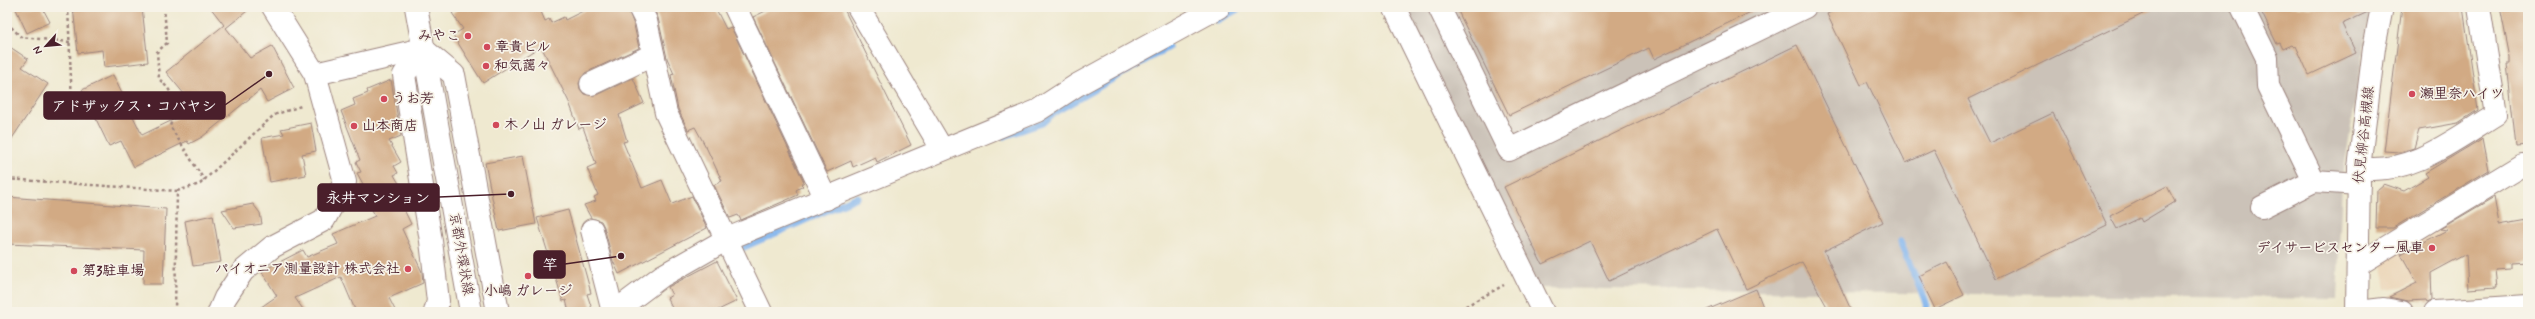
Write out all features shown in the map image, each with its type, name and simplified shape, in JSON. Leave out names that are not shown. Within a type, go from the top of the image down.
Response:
[{"type":"street","points":[[220,312],[225,298],[243,271],[272,247],[324,220],[345,182],[315,74],[273,7]]},
{"type":"street","name":"京都外環状線","points":[[416,7],[471,312]]},
{"type":"street","points":[[639,7],[646,21],[652,55],[666,113],[761,312]]},
{"type":"street","points":[[735,7],[826,199]]},
{"type":"street","points":[[858,7],[942,149]]},
{"type":"street","points":[[592,230],[613,312],[662,276],[727,239],[1037,111],[1077,85],[1220,7]]},
{"type":"street","points":[[1394,7],[1543,312]]},
{"type":"street","points":[[1439,7],[1509,150],[1805,7]]},
{"type":"street","points":[[2242,7],[2267,58],[2268,86],[2314,181]]},
{"type":"street","name":"伏見柳谷高槻線","points":[[2364,312],[2359,264],[2359,176],[2374,48],[2382,7]]},
{"type":"street","points":[[2262,207],[2314,181],[2359,176],[2378,169],[2417,161],[2496,114],[2480,7]]},
{"type":"street","points":[[315,74],[424,49]]},
{"type":"street","points":[[424,49],[404,75],[431,240],[438,301],[435,312]]},
{"type":"street","points":[[424,49],[454,75],[498,312]]},
{"type":"street","points":[[591,84],[652,55]]},
{"type":"street","points":[[2359,264],[2522,165]]},
{"type":"street","points":[[2435,312],[2528,306]]},
{"type":"street","points":[[2364,312],[2384,309],[2402,312]]},
{"type":"path","points":[[68,7],[72,104]]},
{"type":"path","points":[[164,7],[167,43],[157,52],[159,79],[172,91],[175,112],[170,126],[204,180]]},
{"type":"path","points":[[7,23],[20,37],[70,42]]},
{"type":"path","points":[[7,179],[177,191],[200,184],[274,115],[322,100]]},
{"type":"path","points":[[175,312],[177,191]]},
{"type":"path","points":[[1454,312],[1482,296],[1526,278]]},
{"type":"shaded area","points":[[1406,7],[2371,7],[2342,181],[2337,299],[1538,288]]},
{"type":"shaded area","points":[[2438,223],[2457,258],[2406,286],[2386,289],[2382,266],[2386,259]]},
{"type":"building","points":[[15,7],[42,7],[50,22],[27,33]]},
{"type":"building","points":[[73,7],[142,7],[148,62],[104,67],[102,50],[78,53]]},
{"type":"building","points":[[210,7],[252,7],[226,28],[250,58],[272,46],[294,88],[267,102],[260,90],[202,137],[189,144],[187,141],[134,167],[121,141],[109,146],[82,90],[113,75],[142,135],[183,115],[174,104],[185,95],[166,72],[224,25]]},
{"type":"building","points":[[461,7],[539,7],[545,21],[549,19],[551,23],[564,17],[565,20],[591,7],[627,7],[634,25],[639,48],[585,73],[579,83],[580,89],[584,94],[596,95],[633,78],[644,103],[619,115],[627,141],[623,142],[642,188],[662,180],[672,204],[692,196],[707,228],[619,274],[613,261],[601,221],[591,218],[584,205],[596,201],[594,197],[598,195],[587,168],[596,164],[583,127],[579,129],[569,102],[541,46],[483,83],[453,35],[463,29],[452,13]]},
{"type":"building","points":[[653,7],[715,7],[726,29],[731,27],[804,182],[801,184],[803,186],[796,190],[798,195],[741,220],[738,215],[730,218],[714,185],[722,181],[707,149],[695,127],[688,130],[678,109],[671,75],[674,74],[667,58],[658,18]]},
{"type":"building","points":[[774,7],[843,7],[911,145],[877,162],[875,157],[853,167],[851,161],[827,172],[753,17]]},
{"type":"building","points":[[1456,7],[1761,7],[1654,59],[1649,48],[1509,115]]},
{"type":"building","points":[[1841,7],[2157,7],[1968,99],[1990,143],[2053,113],[2107,225],[1996,279],[1934,150],[1906,163],[1867,82],[1861,85],[1827,14]]},
{"type":"building","points":[[2259,7],[2369,7],[2368,12],[2342,24],[2356,53],[2309,75],[2296,46],[2294,47],[2292,45],[2283,49],[2280,43],[2277,44]]},
{"type":"building","points":[[2402,7],[2463,7],[2478,110],[2458,123],[2419,130],[2414,148],[2400,152],[2384,151]]},
{"type":"building","points":[[2500,7],[2528,7],[2528,145],[2516,146],[2507,64],[2510,64],[2510,58]]},
{"type":"building","points":[[7,45],[28,59],[22,67],[48,84],[7,146]]},
{"type":"building","points":[[1797,45],[1883,222],[1824,251],[1852,312],[1830,312],[1802,262],[1746,289],[1717,229],[1609,281],[1590,241],[1542,264],[1504,187]]},
{"type":"building","points":[[391,80],[401,136],[389,141],[401,162],[394,166],[398,173],[394,175],[401,187],[395,191],[411,224],[402,229],[422,272],[423,283],[389,298],[396,312],[356,312],[341,277],[295,298],[305,312],[254,312],[277,296],[262,272],[303,250],[307,257],[338,244],[333,234],[375,216],[361,185],[363,184],[357,173],[361,172],[356,162],[360,160],[341,111],[355,105],[353,99],[368,93],[367,90]]},
{"type":"building","points":[[311,123],[316,151],[302,154],[306,175],[270,182],[262,138],[284,134],[281,129]]},
{"type":"building","points":[[2483,138],[2489,170],[2393,228],[2376,228],[2377,190],[2384,184],[2404,191],[2428,177],[2425,173]]},
{"type":"building","points":[[523,156],[536,224],[499,231],[485,163]]},
{"type":"building","points":[[2167,186],[2175,202],[2142,222],[2140,218],[2117,229],[2110,216]]},
{"type":"building","points":[[7,197],[166,209],[163,284],[143,284],[144,250],[7,244]]},
{"type":"building","points":[[2494,197],[2499,225],[2528,220],[2528,262],[2510,263],[2510,269],[2495,270],[2497,287],[2468,289],[2466,254],[2431,273],[2432,300],[2427,302],[2426,300],[2407,301],[2389,297],[2417,283],[2401,254],[2447,230],[2440,229]]},
{"type":"building","points":[[253,204],[260,213],[262,224],[234,228],[222,210]]},
{"type":"building","points":[[568,210],[591,293],[587,294],[593,312],[569,312],[566,300],[563,301],[537,218]]},
{"type":"building","points":[[213,215],[221,262],[193,266],[185,221]]},
{"type":"building","points":[[717,261],[737,301],[714,312],[674,312],[667,298],[672,295],[668,287]]},
{"type":"building","points":[[1947,262],[1964,295],[1935,309],[1919,276]]},
{"type":"building","points":[[1756,289],[1765,312],[1702,312]]},
{"type":"waterway","points":[[1217,20],[1242,7]]},
{"type":"waterway","points":[[1004,136],[1042,123],[1053,113],[1168,47]]},
{"type":"waterway","points":[[735,251],[857,197]]},
{"type":"waterway","points":[[1900,242],[1926,302],[1927,312]]},
{"type":"place","name":"みやこ","points":[[468,36]]},
{"type":"place","name":"章貴ビル","points":[[487,47]]},
{"type":"place","name":"和気藹々","points":[[486,66]]},
{"type":"place","name":"アドザックス・コバヤシ","points":[[269,74]]},
{"type":"place","name":"瀬里奈ハイツ","points":[[2412,94]]},
{"type":"place","name":"うお芳","points":[[384,99]]},
{"type":"place","name":"木ノ山 ガレージ","points":[[496,125]]},
{"type":"place","name":"山本商店","points":[[354,126]]},
{"type":"place","name":"永井マンション","points":[[511,194]]},
{"type":"place","name":"デイサービスセンター風車","points":[[2432,248]]},
{"type":"place","name":"竿","points":[[621,256]]},
{"type":"place","name":"パイオニア測量設計 株式会社","points":[[408,269]]},
{"type":"place","name":"第3駐車場","points":[[74,271]]},
{"type":"place","name":"小嶋 ガレージ","points":[[528,276]]}]
